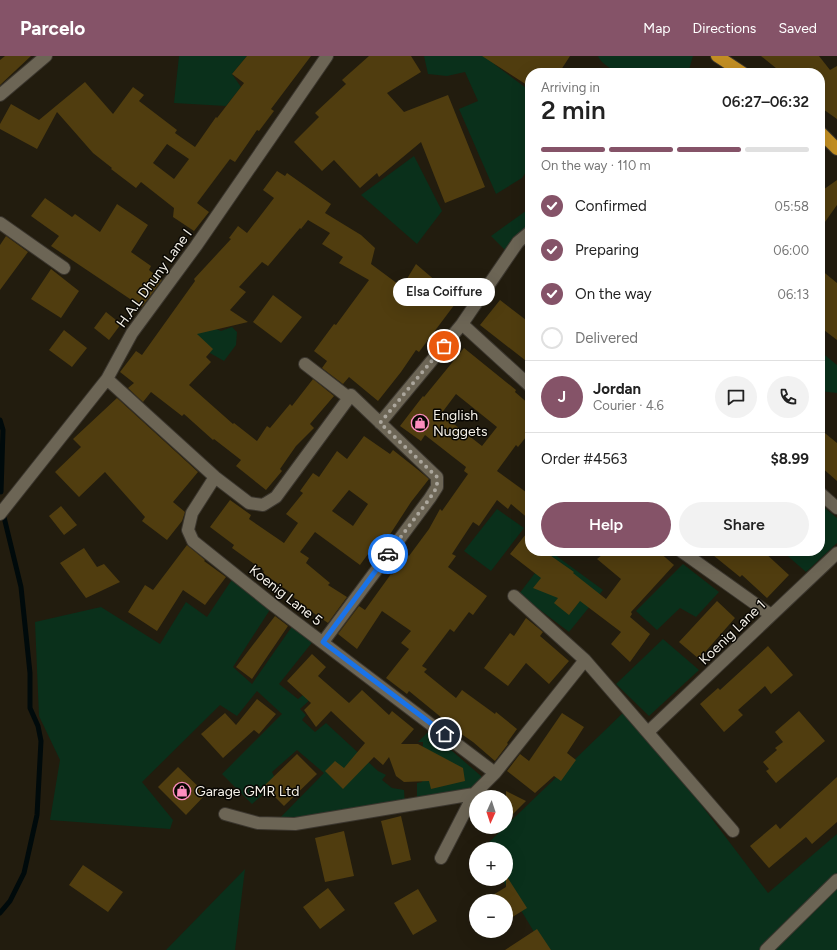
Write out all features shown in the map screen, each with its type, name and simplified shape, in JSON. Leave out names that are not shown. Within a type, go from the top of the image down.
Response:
[{"type":"main road","points":[[717,56],[735,68]]},
{"type":"main road","points":[[825,137],[837,149]]},
{"type":"street","points":[[0,95],[46,56]]},
{"type":"street","name":"H.A.L Dhuny Lane I","points":[[0,514],[107,379],[132,333],[196,246],[327,56]]},
{"type":"street","points":[[0,223],[64,268]]},
{"type":"street","points":[[380,423],[462,324],[518,242],[525,236]]},
{"type":"street","points":[[462,324],[525,381]]},
{"type":"street","points":[[305,364],[349,398]]},
{"type":"street","points":[[107,379],[215,477],[249,503],[263,505],[276,497],[352,395],[437,477],[437,487],[323,642]]},
{"type":"street","name":"Koenig Lane 5","points":[[215,477],[192,513],[188,530],[193,541],[273,605],[495,773]]},
{"type":"street","points":[[825,497],[837,508]]},
{"type":"street","name":"Koenig Lane 1","points":[[648,732],[837,554]]},
{"type":"street","points":[[688,556],[771,615]]},
{"type":"street","points":[[514,596],[585,660],[733,831]]},
{"type":"street","points":[[478,790],[495,773],[585,660]]},
{"type":"street","points":[[226,814],[258,823],[295,824],[469,795]]},
{"type":"street","points":[[440,858],[469,803]]},
{"type":"street","points":[[766,950],[837,880]]},
{"type":"green space","points":[[179,56],[247,56],[232,74],[241,87],[226,106],[174,103]]},
{"type":"green space","points":[[424,56],[499,56],[494,64],[525,87],[525,174],[522,178],[496,194],[459,109],[478,101],[465,72],[447,76],[428,74]]},
{"type":"green space","points":[[598,56],[693,56],[689,68],[611,68],[599,59]]},
{"type":"green space","points":[[414,156],[442,211],[417,244],[361,195]]},
{"type":"green space","points":[[525,212],[525,232],[518,242],[507,252],[491,236]]},
{"type":"green space","points":[[204,324],[221,331],[232,327],[237,332],[236,345],[224,361],[210,353],[193,337]]},
{"type":"green space","points":[[825,355],[837,365],[837,393],[825,392]]},
{"type":"green space","points":[[825,508],[837,518],[837,543],[825,554]]},
{"type":"green space","points":[[497,509],[524,528],[491,571],[464,551]]},
{"type":"green space","points":[[548,556],[556,556],[603,590],[569,632],[519,594]]},
{"type":"green space","points":[[788,556],[823,556],[806,572]]},
{"type":"green space","points":[[683,564],[719,592],[696,617],[680,608],[657,630],[636,611]]},
{"type":"green space","points":[[235,575],[273,605],[233,667],[252,684],[293,625],[314,640],[279,684],[298,699],[309,690],[315,695],[300,709],[306,715],[302,720],[315,732],[326,723],[378,771],[386,775],[382,780],[392,788],[404,790],[405,805],[275,823],[324,773],[297,750],[272,772],[277,782],[252,804],[222,774],[282,714],[257,691],[237,716],[220,705],[142,782],[173,820],[170,829],[50,820],[60,760],[39,716],[35,622],[101,607],[160,644],[186,602],[207,617]]},
{"type":"green space","points":[[663,639],[699,670],[649,716],[616,684]]},
{"type":"green space","points":[[628,708],[768,893],[837,834],[837,950],[545,950],[513,897],[513,894],[511,894],[506,886],[513,886],[513,842],[489,842],[498,834],[513,834],[513,819]]},
{"type":"green space","points":[[429,731],[481,776],[481,783],[469,791],[417,801],[417,783],[422,782],[423,742],[418,742]]},
{"type":"green space","points":[[245,869],[235,950],[166,950]]},
{"type":"building","points":[[5,56],[31,56],[0,85],[0,60]]},
{"type":"building","points":[[247,56],[311,56],[271,109],[274,111],[259,131],[257,130],[235,162],[230,159],[197,203],[209,212],[194,231],[173,217],[174,208],[141,182],[136,188],[111,169],[112,168],[93,153],[57,112],[37,149],[0,129],[0,124],[11,104],[39,120],[85,82],[113,114],[133,87],[144,95],[139,101],[177,130],[175,133],[195,147],[216,117],[217,118],[244,83],[232,74]],"holes":[[[167,144],[189,159],[174,179],[153,163]]]},
{"type":"building","points":[[369,56],[411,56],[421,72],[387,93],[404,112],[448,95],[485,187],[445,203],[421,142],[379,177],[377,173],[360,188],[334,160],[322,171],[294,142],[319,117],[315,113],[346,84],[342,80]]},
{"type":"building","points":[[482,56],[570,56],[562,68],[525,68],[525,84]]},
{"type":"building","points":[[761,56],[819,56],[830,70],[837,66],[837,119],[825,111],[825,68],[776,68]]},
{"type":"building","points":[[277,171],[285,176],[287,173],[331,204],[325,213],[361,235],[375,248],[371,264],[402,287],[416,264],[458,300],[419,352],[416,350],[378,401],[349,377],[343,384],[322,368],[327,361],[314,351],[334,324],[336,325],[369,280],[339,263],[343,257],[322,244],[330,233],[308,220],[268,266],[262,262],[239,287],[246,292],[230,310],[248,322],[197,334],[213,349],[206,357],[211,362],[189,385],[233,424],[234,423],[257,441],[267,426],[270,428],[290,404],[292,406],[313,379],[334,396],[310,424],[314,428],[296,446],[280,469],[282,471],[266,490],[236,466],[241,460],[214,439],[213,440],[184,414],[182,416],[151,392],[143,402],[128,388],[134,383],[120,372],[136,351],[142,355],[195,281],[194,279],[231,239],[229,238],[238,226],[247,233],[274,198],[263,190]]},
{"type":"building","points":[[837,180],[837,205],[825,222],[825,188]]},
{"type":"building","points":[[45,198],[72,217],[75,214],[100,232],[117,204],[148,225],[131,252],[151,266],[149,270],[162,280],[142,307],[51,246],[59,236],[31,216]]},
{"type":"building","points":[[6,236],[28,252],[0,290],[0,245]]},
{"type":"building","points":[[51,269],[79,291],[61,318],[31,299]]},
{"type":"building","points":[[825,273],[837,283],[837,340],[825,331]]},
{"type":"building","points":[[273,295],[302,317],[281,343],[253,322]]},
{"type":"building","points":[[500,300],[525,319],[525,360],[480,325]]},
{"type":"building","points":[[106,312],[121,324],[109,340],[94,328]]},
{"type":"building","points":[[64,330],[87,348],[72,367],[49,350]]},
{"type":"building","points":[[464,348],[516,390],[515,392],[525,401],[525,438],[518,447],[516,445],[497,471],[525,491],[525,516],[511,504],[508,509],[497,500],[479,526],[473,522],[452,554],[456,556],[448,567],[487,596],[473,615],[469,612],[454,632],[450,629],[422,666],[427,669],[424,672],[456,698],[462,690],[495,714],[496,712],[517,729],[495,761],[473,742],[441,720],[442,718],[409,691],[407,694],[386,678],[409,649],[401,643],[411,631],[382,611],[357,649],[338,634],[359,606],[365,610],[391,574],[392,575],[408,555],[409,556],[429,529],[440,509],[442,511],[468,474],[464,471],[466,467],[425,435],[421,441],[400,426],[423,396],[424,397]],"holes":[[[456,394],[497,427],[482,446],[441,414]]]},
{"type":"building","points":[[117,398],[198,472],[173,502],[185,512],[182,521],[167,540],[142,521],[145,517],[105,472],[79,497],[55,472],[81,447],[73,439]]},
{"type":"building","points":[[825,433],[837,443],[837,481],[825,470]]},
{"type":"building","points":[[364,436],[390,454],[393,450],[429,479],[411,502],[387,539],[382,535],[360,565],[315,532],[300,552],[309,558],[306,563],[330,583],[328,585],[347,597],[328,623],[305,607],[290,594],[291,593],[263,573],[264,571],[232,548],[234,545],[210,527],[230,500],[251,515],[249,519],[284,543],[298,523],[286,514],[303,493],[300,491],[313,473],[319,477],[337,451],[347,459]],"holes":[[[349,490],[368,504],[353,526],[332,511]]]},
{"type":"building","points":[[61,506],[77,525],[64,535],[49,516]]},
{"type":"building","points":[[525,535],[525,556],[551,556],[574,572],[573,573],[606,599],[621,579],[597,559],[601,556],[664,556],[674,565],[631,612],[632,614],[630,617],[650,634],[630,662],[611,644],[621,632],[580,601],[569,615],[554,603],[558,598],[533,588],[541,578],[510,554]]},
{"type":"building","points":[[187,545],[205,560],[204,561],[226,577],[205,605],[183,590],[157,631],[128,612],[145,585],[153,590]]},
{"type":"building","points":[[84,548],[97,567],[104,564],[120,582],[86,598],[60,563]]},
{"type":"building","points":[[714,556],[768,556],[789,575],[767,598],[742,575],[740,577]]},
{"type":"building","points":[[717,601],[735,618],[699,659],[679,642]]},
{"type":"building","points":[[275,616],[288,626],[252,679],[236,667]]},
{"type":"building","points":[[526,618],[543,632],[540,636],[569,661],[549,684],[526,663],[508,686],[484,668],[510,633],[514,636]]},
{"type":"building","points":[[768,646],[793,675],[771,694],[765,686],[738,710],[743,715],[724,732],[700,704],[718,688],[720,690]]},
{"type":"building","points":[[312,654],[326,667],[318,676],[349,703],[362,690],[389,715],[392,711],[414,729],[401,744],[418,744],[463,768],[465,781],[431,789],[429,781],[404,782],[396,776],[389,757],[383,765],[374,757],[343,789],[325,771],[335,761],[344,768],[365,743],[331,711],[316,727],[304,710],[311,703],[287,681]]},
{"type":"building","points":[[257,699],[276,714],[259,734],[254,730],[223,758],[201,734],[225,713],[236,725]]},
{"type":"building","points":[[799,711],[825,741],[776,783],[766,771],[769,769],[763,762],[777,750],[775,748],[783,742],[775,732]]},
{"type":"building","points":[[562,713],[584,727],[567,753],[576,760],[561,781],[554,776],[535,793],[507,771],[520,754],[529,761]]},
{"type":"building","points":[[297,754],[317,774],[284,806],[264,786]]},
{"type":"building","name":"Garage GMR Ltd","points":[[178,767],[206,794],[186,815],[158,787]]},
{"type":"building","points":[[837,777],[837,822],[812,844],[806,837],[769,868],[750,846],[776,824],[780,829]]},
{"type":"building","points":[[513,794],[526,801],[513,814]]},
{"type":"building","points":[[401,816],[411,860],[392,865],[381,821]]},
{"type":"building","points":[[344,831],[354,876],[325,882],[315,838]]},
{"type":"building","points":[[83,865],[123,892],[108,912],[69,885]]},
{"type":"building","points":[[513,886],[527,908],[513,917],[513,894],[494,894],[506,887]]},
{"type":"building","points":[[328,888],[345,910],[320,929],[303,907]]},
{"type":"building","points":[[418,889],[437,921],[413,935],[394,903]]},
{"type":"building","points":[[537,929],[551,950],[505,950]]},
{"type":"waterway","points":[[0,420],[3,430],[1,492]]},
{"type":"waterway","points":[[0,913],[10,901],[24,873],[37,815],[41,741],[38,726],[30,708],[30,673],[21,587],[3,513]]},
{"type":"way so far","points":[[388,554],[437,487],[437,477],[380,423],[444,346]]},
{"type":"place","name":"Elsa Coiffure","points":[[444,346]]},
{"type":"place","name":"English Nuggets","points":[[420,423]]},
{"type":"place","name":"Garage GMR Ltd","points":[[182,791]]},
{"type":"route","points":[[388,554],[323,642],[445,734]]}]
